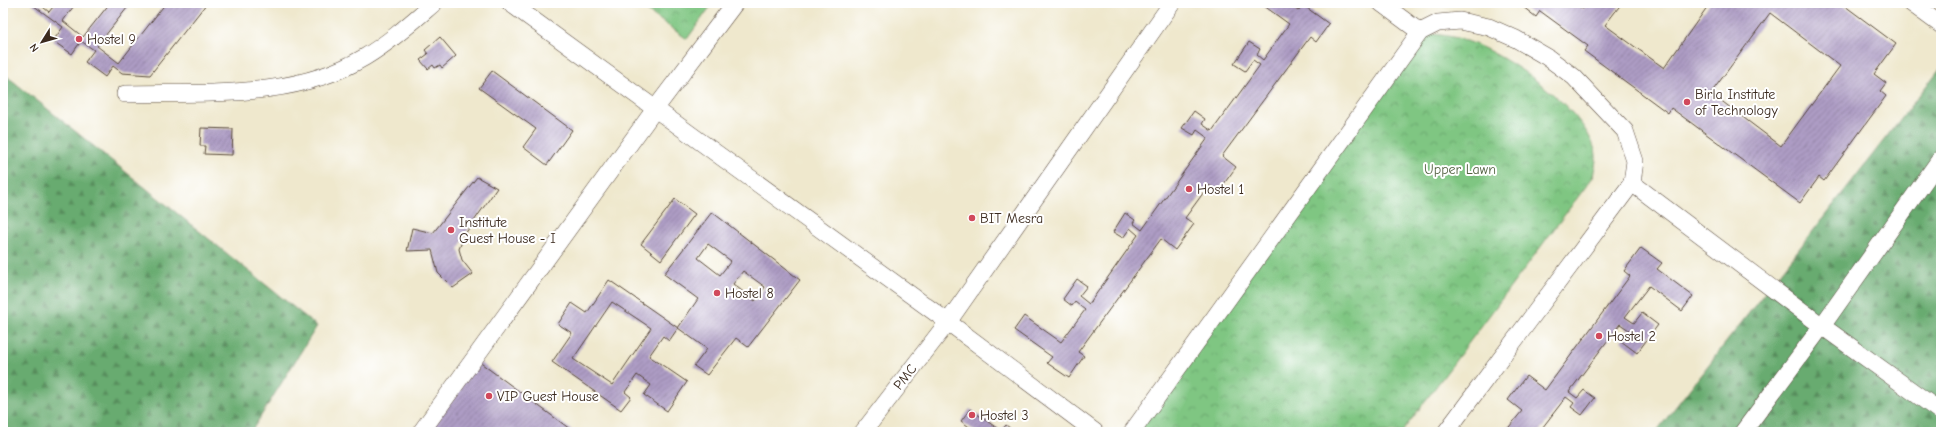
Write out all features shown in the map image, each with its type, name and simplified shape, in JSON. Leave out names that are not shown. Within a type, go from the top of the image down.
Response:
[{"type":"street","points":[[125,94],[250,91],[303,83],[334,72],[365,57],[403,30],[434,3]]},
{"type":"street","points":[[510,3],[948,322],[1096,432]]},
{"type":"street","points":[[421,432],[655,109],[735,3]]},
{"type":"street","name":"PMC","points":[[863,432],[948,322],[1172,3]]},
{"type":"street","points":[[1381,3],[1420,32]]},
{"type":"street","points":[[1911,3],[1941,25]]},
{"type":"street","points":[[1132,432],[1420,32],[1438,23],[1460,21],[1496,30],[1516,39],[1547,57],[1574,77],[1625,131],[1636,161],[1632,184],[1446,432]]},
{"type":"street","points":[[1743,432],[1822,326],[1941,158]]},
{"type":"street","points":[[1632,184],[1822,326],[1941,412]]},
{"type":"green space","points":[[636,3],[713,3],[687,39]]},
{"type":"green space","name":"Upper Lawn","points":[[1431,34],[1459,38],[1483,48],[1522,70],[1560,100],[1576,117],[1588,134],[1595,150],[1596,160],[1593,177],[1402,432],[1135,432],[1417,39]]},
{"type":"green space","points":[[1941,67],[1941,432],[1656,432]]},
{"type":"green space","points":[[3,73],[317,326],[251,432],[3,432]]},
{"type":"building","name":"Hostel 9","points":[[30,3],[38,3],[49,12],[56,3],[76,3],[63,21],[83,37],[110,3],[131,3],[97,46],[119,63],[166,3],[207,3],[150,75],[122,73],[113,66],[105,77],[85,62],[94,50],[81,41],[72,54],[53,41],[63,27]]},
{"type":"building","name":"Hostel 1","points":[[1260,3],[1287,3],[1298,11],[1303,5],[1329,24],[1316,42],[1310,37],[1222,156],[1236,167],[1218,192],[1209,185],[1185,218],[1194,224],[1175,250],[1161,239],[1078,352],[1084,356],[1069,378],[1047,363],[1052,357],[1014,330],[1024,316],[1061,342],[1085,310],[1075,302],[1072,306],[1063,299],[1077,279],[1087,286],[1079,296],[1089,304],[1138,235],[1130,228],[1123,238],[1113,232],[1125,213],[1135,220],[1133,223],[1142,230],[1208,138],[1197,130],[1194,135],[1182,128],[1194,111],[1205,119],[1202,124],[1212,131],[1260,65],[1253,60],[1245,71],[1234,64],[1249,42],[1260,49],[1257,55],[1263,60],[1289,24]]},
{"type":"building","name":"Birla Institute of Technology","points":[[1518,3],[1574,3],[1583,9],[1587,3],[1622,3],[1605,25],[1664,68],[1710,3],[1841,3],[1896,44],[1874,74],[1886,83],[1880,91],[1886,96],[1824,181],[1819,177],[1800,203],[1671,108],[1668,113],[1584,51],[1588,46],[1540,11],[1536,17]],"holes":[[[1770,13],[1840,66],[1781,146],[1711,93]]]},
{"type":"building","points":[[440,37],[456,56],[442,68],[440,65],[435,68],[433,65],[428,69],[420,60],[428,54],[425,50]]},
{"type":"building","points":[[492,71],[572,130],[547,165],[523,147],[536,129],[479,88]]},
{"type":"building","points":[[201,128],[233,129],[232,155],[204,154],[205,146],[200,146]]},
{"type":"building","name":"Institute Guest House - I","points":[[477,177],[497,188],[465,234],[459,249],[462,260],[473,274],[453,288],[438,273],[432,250],[407,251],[412,228],[433,233]]},
{"type":"building","points":[[675,199],[695,214],[661,260],[641,244]]},
{"type":"building","name":"Hostel 8","points":[[712,212],[800,280],[748,347],[736,338],[707,375],[694,366],[707,349],[678,328],[698,299],[664,274]],"holes":[[[708,244],[731,261],[720,275],[698,258]],[[743,271],[765,287],[755,301],[733,284]]]},
{"type":"building","name":"Hostel 2","points":[[1641,248],[1662,263],[1657,269],[1693,296],[1682,311],[1649,286],[1625,317],[1634,323],[1642,313],[1658,325],[1637,353],[1621,341],[1629,330],[1620,324],[1569,392],[1577,398],[1584,390],[1595,398],[1582,415],[1571,407],[1574,403],[1566,397],[1539,432],[1505,432],[1522,411],[1508,400],[1526,376],[1545,390],[1630,276],[1624,271]]},
{"type":"building","points":[[609,280],[678,328],[669,341],[663,336],[649,356],[687,382],[667,411],[644,395],[651,385],[637,375],[625,392],[631,397],[621,410],[552,362],[572,333],[558,324],[572,303],[587,313]],"holes":[[[612,302],[651,328],[612,385],[573,359]]]},
{"type":"building","name":"VIP Guest House","points":[[478,361],[574,432],[425,432]]},
{"type":"building","name":"Hostel 3","points":[[970,409],[1001,431],[1006,425],[1015,432],[976,432],[961,421]]},
{"type":"place","name":"Hostel 9","points":[[79,39]]},
{"type":"place","name":"Birla Institute of Technology","points":[[1687,102]]},
{"type":"place","name":"Hostel 1","points":[[1189,189]]},
{"type":"place","name":"BIT Mesra","points":[[972,218]]},
{"type":"place","name":"Institute Guest House - I","points":[[451,230]]},
{"type":"place","name":"Hostel 8","points":[[717,293]]},
{"type":"place","name":"Hostel 2","points":[[1599,336]]},
{"type":"place","name":"VIP Guest House","points":[[489,396]]},
{"type":"place","name":"Hostel 3","points":[[972,415]]}]
